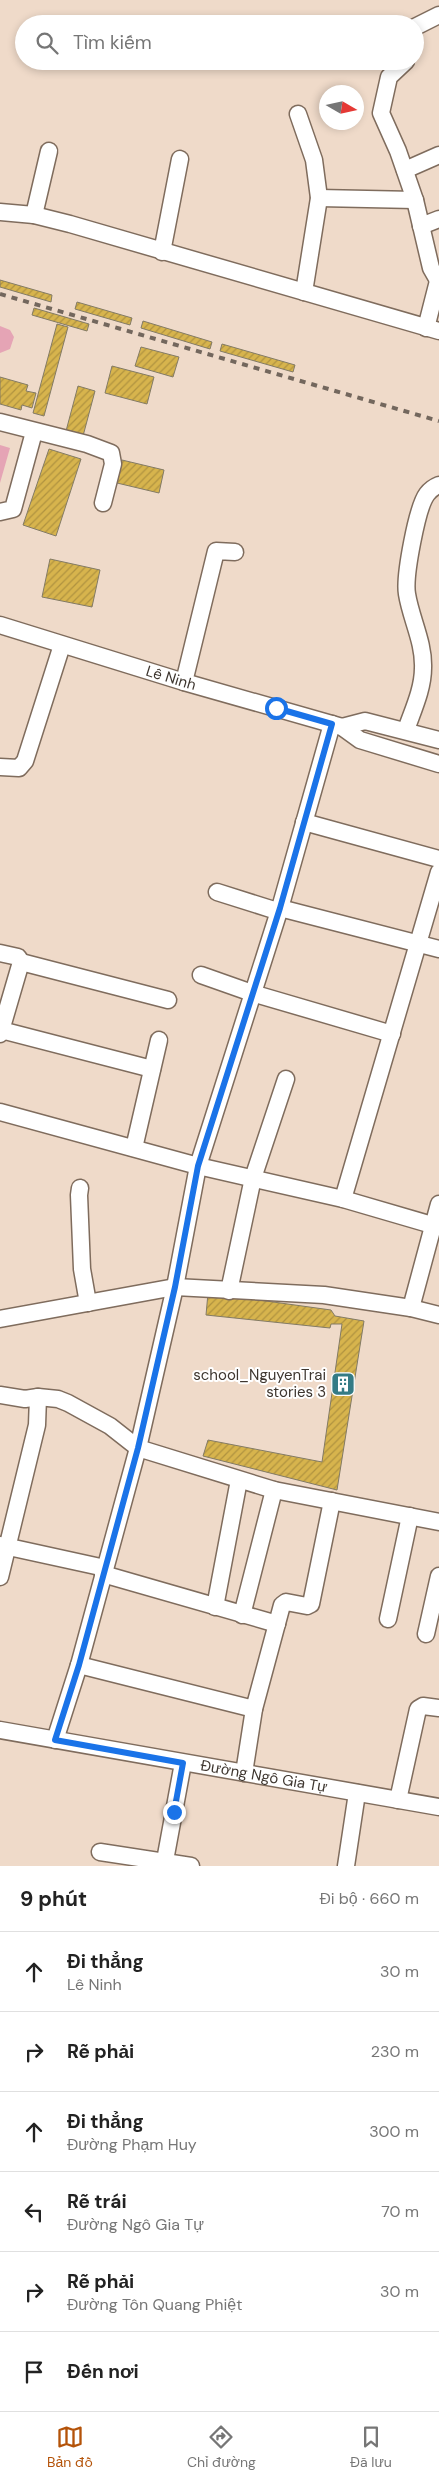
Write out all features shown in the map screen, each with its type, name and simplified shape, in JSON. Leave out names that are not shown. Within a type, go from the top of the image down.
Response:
[{"type":"street","points":[[424,22],[439,15]]},
{"type":"street","points":[[0,212],[34,216],[433,329],[438,281],[431,268],[415,200],[405,170],[381,114],[389,77],[396,70]]},
{"type":"street","points":[[298,114],[314,160],[319,198],[304,292]]},
{"type":"street","points":[[34,216],[49,151]]},
{"type":"street","points":[[405,170],[439,155]]},
{"type":"street","points":[[162,252],[180,159]]},
{"type":"street","points":[[319,198],[415,200]]},
{"type":"street","points":[[421,226],[439,219]]},
{"type":"street","points":[[0,422],[87,444],[111,453],[114,464],[103,503]]},
{"type":"street","points":[[0,512],[13,509],[34,432]]},
{"type":"street","points":[[406,730],[421,685],[423,669],[420,640],[407,594],[407,579],[413,541],[423,500],[427,492],[439,485]]},
{"type":"street","points":[[184,682],[216,551],[235,552]]},
{"type":"street","name":"Lê Ninh","points":[[0,625],[184,682],[337,725],[360,740],[439,764]]},
{"type":"street","points":[[0,767],[19,768],[25,761],[62,645]]},
{"type":"street","name":"Lê Ninh","points":[[337,725],[365,721],[439,740]]},
{"type":"street","points":[[55,1740],[79,1665],[138,1448],[175,1287],[198,1166],[280,908],[304,822],[337,725]]},
{"type":"street","points":[[304,822],[439,859]]},
{"type":"street","points":[[342,1199],[439,872]]},
{"type":"street","points":[[217,892],[274,910],[280,908],[418,942],[439,949]]},
{"type":"street","points":[[0,953],[18,957],[21,962],[168,1000]]},
{"type":"street","points":[[21,962],[1,1032],[152,1069]]},
{"type":"street","points":[[201,975],[252,993],[392,1034]]},
{"type":"street","points":[[134,1148],[159,1040]]},
{"type":"street","points":[[229,1291],[254,1178],[286,1079]]},
{"type":"street","points":[[0,1112],[198,1166],[342,1199],[436,1226]]},
{"type":"street","points":[[80,1188],[82,1269],[88,1302]]},
{"type":"street","points":[[411,1308],[436,1226],[439,1204]]},
{"type":"street","points":[[0,1319],[175,1287],[324,1295],[411,1308],[439,1315]]},
{"type":"street","points":[[0,1395],[25,1399],[38,1397],[58,1399],[110,1426],[138,1448],[239,1480],[274,1490],[439,1522]]},
{"type":"street","points":[[0,1577],[4,1546],[38,1425],[38,1397]]},
{"type":"street","points":[[215,1607],[239,1480]]},
{"type":"street","points":[[242,1615],[274,1490]]},
{"type":"street","points":[[244,1773],[254,1709],[284,1602],[307,1606],[311,1604],[332,1501]]},
{"type":"street","points":[[388,1618],[410,1516]]},
{"type":"street","points":[[4,1546],[104,1571],[215,1607],[277,1624]]},
{"type":"street","points":[[426,1634],[439,1576]]},
{"type":"street","points":[[79,1665],[254,1709]]},
{"type":"street","points":[[398,1800],[418,1709],[422,1706],[439,1708]]},
{"type":"street","name":"Đường Ngô Gia Tự","points":[[0,1730],[439,1807]]},
{"type":"street","points":[[164,1864],[183,1763]]},
{"type":"street","points":[[346,1866],[356,1793]]},
{"type":"street","points":[[100,1852],[164,1864],[191,1866]]},
{"type":"shaded area","points":[[0,326],[10,330],[14,337],[10,349],[0,353]]},
{"type":"shaded area","points":[[0,445],[10,448],[0,483]]},
{"type":"building","points":[[0,280],[52,295],[51,302],[0,287]]},
{"type":"building","points":[[77,302],[132,318],[130,325],[75,309]]},
{"type":"building","points":[[34,308],[89,324],[87,331],[32,315]]},
{"type":"building","points":[[143,321],[212,342],[210,349],[141,328]]},
{"type":"building","points":[[57,324],[68,327],[44,416],[33,413]]},
{"type":"building","points":[[222,344],[295,365],[293,372],[220,351]]},
{"type":"building","points":[[141,347],[179,357],[173,377],[135,366]]},
{"type":"building","points":[[112,366],[154,377],[147,404],[105,393]]},
{"type":"building","points":[[0,377],[28,385],[26,391],[36,393],[32,408],[22,405],[21,410],[0,404]]},
{"type":"building","points":[[78,386],[95,391],[83,436],[66,431]]},
{"type":"building","points":[[49,449],[81,459],[56,536],[23,525]]},
{"type":"building","points":[[122,460],[164,470],[159,493],[117,483]]},
{"type":"building","points":[[50,559],[100,570],[92,607],[42,597]]},
{"type":"building","name":"school_NguyenTrai stories 3","points":[[208,1293],[331,1310],[335,1316],[364,1321],[337,1490],[203,1456],[208,1440],[322,1462],[342,1324],[331,1324],[330,1328],[206,1315]]},
{"type":"railway","points":[[0,294],[439,421]]},
{"type":"place","name":"school_NguyenTrai stories 3","points":[[343,1384]]},
{"type":"route","points":[[174,1812],[183,1763],[55,1740],[79,1665],[138,1448],[175,1287],[198,1166],[280,908],[332,724],[276,708]]}]
